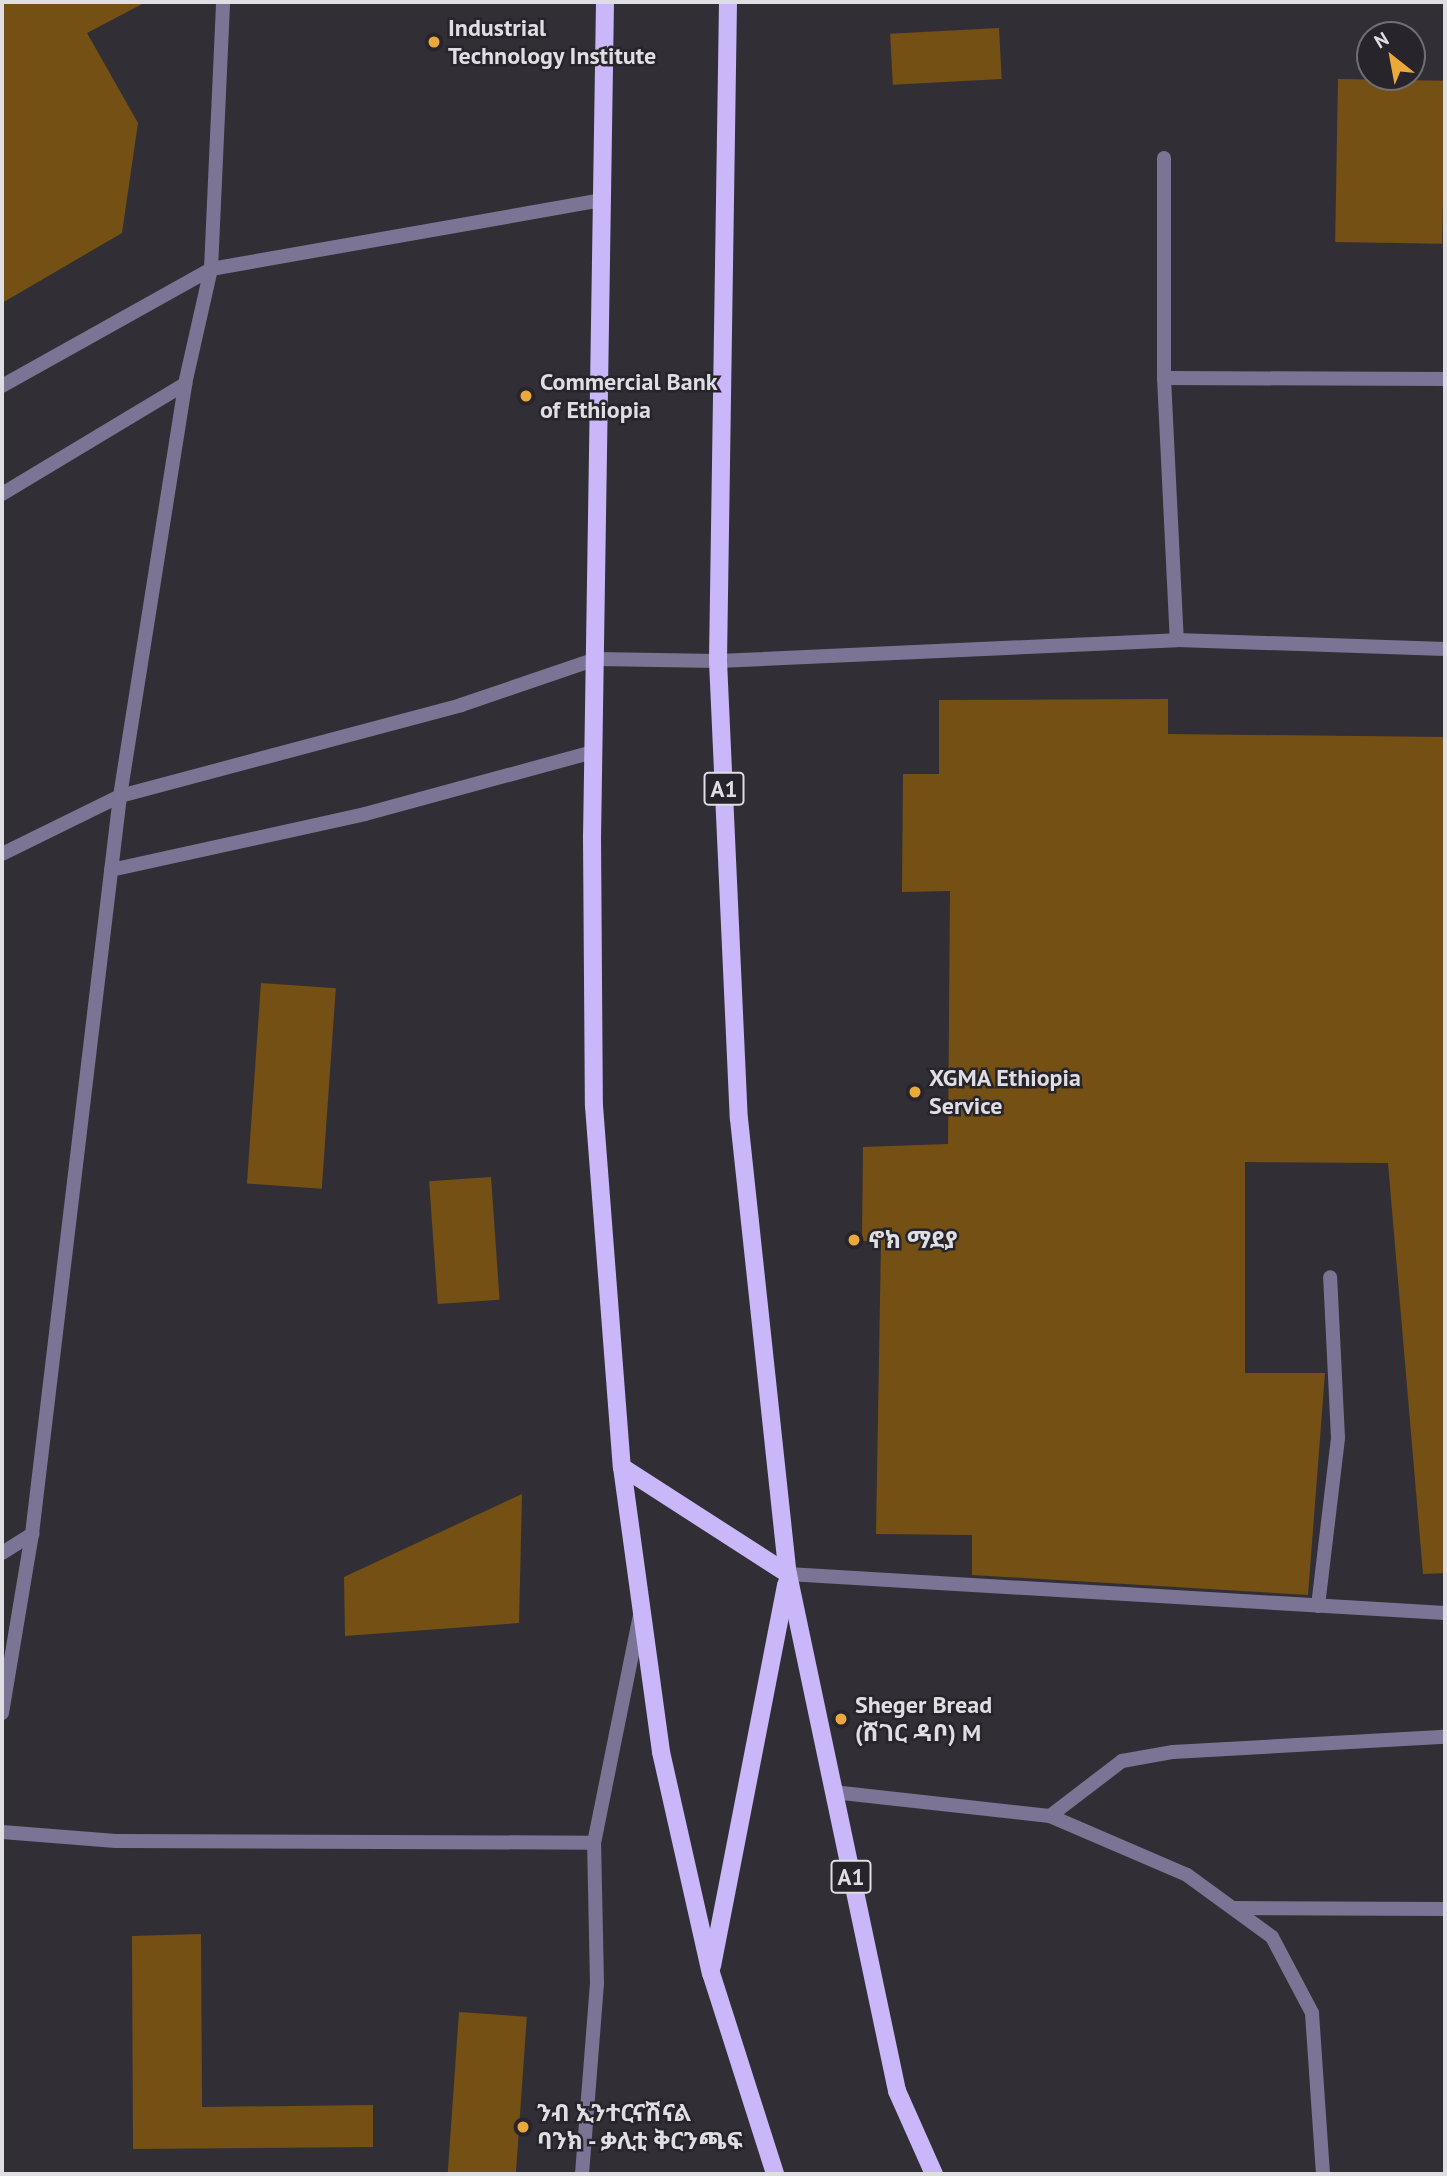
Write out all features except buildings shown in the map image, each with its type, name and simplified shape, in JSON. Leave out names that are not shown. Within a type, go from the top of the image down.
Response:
[{"type":"main road","name":"A1","points":[[605,2],[604,200],[593,752],[594,1106],[622,1467],[661,1752],[711,1973],[775,2174]]},
{"type":"main road","name":"A1","points":[[728,2],[718,661],[739,1119],[788,1574],[897,2091],[934,2174]]},
{"type":"main road","points":[[622,1467],[788,1574]]},
{"type":"main road","name":"A1","points":[[711,1973],[788,1574]]},
{"type":"street","points":[[2,1713],[32,1534],[120,796],[184,384],[211,270],[223,2]]},
{"type":"street","points":[[1164,158],[1164,378],[1177,640]]},
{"type":"street","points":[[2,386],[211,270],[604,200]]},
{"type":"street","points":[[1164,378],[1445,379]]},
{"type":"street","points":[[2,494],[184,384]]},
{"type":"street","points":[[2,854],[120,796],[461,705],[596,659],[718,661],[1177,640],[1445,649]]},
{"type":"street","points":[[111,870],[365,814],[593,752]]},
{"type":"street","points":[[1318,1606],[1338,1438],[1330,1278]]},
{"type":"street","points":[[2,1553],[32,1534]]},
{"type":"street","points":[[788,1574],[1445,1613]]},
{"type":"street","points":[[582,2174],[597,1983],[594,1843],[642,1604]]},
{"type":"street","points":[[1050,1816],[1122,1761],[1173,1752],[1445,1737]]},
{"type":"street","points":[[832,1792],[1050,1816],[1186,1875],[1272,1937],[1312,2013],[1323,2174]]},
{"type":"street","points":[[2,1832],[116,1841],[594,1843]]},
{"type":"street","points":[[1233,1909],[1445,1909]]},
{"type":"place","name":"Industrial Technology Institute","points":[[434,42]]},
{"type":"place","name":"Commercial Bank of Ethiopia","points":[[526,396]]},
{"type":"place","name":"XGMA Ethiopia Service","points":[[915,1092]]},
{"type":"place","name":"ኖክ ማደያ","points":[[854,1240]]},
{"type":"place","name":"Sheger Bread (ሸገር ዳቦ) M","points":[[841,1719]]},
{"type":"place","name":"ንብ ኢንተርናሽናል ባንክ - ቃሊቲ ቅርንጫፍ","points":[[523,2127]]}]
